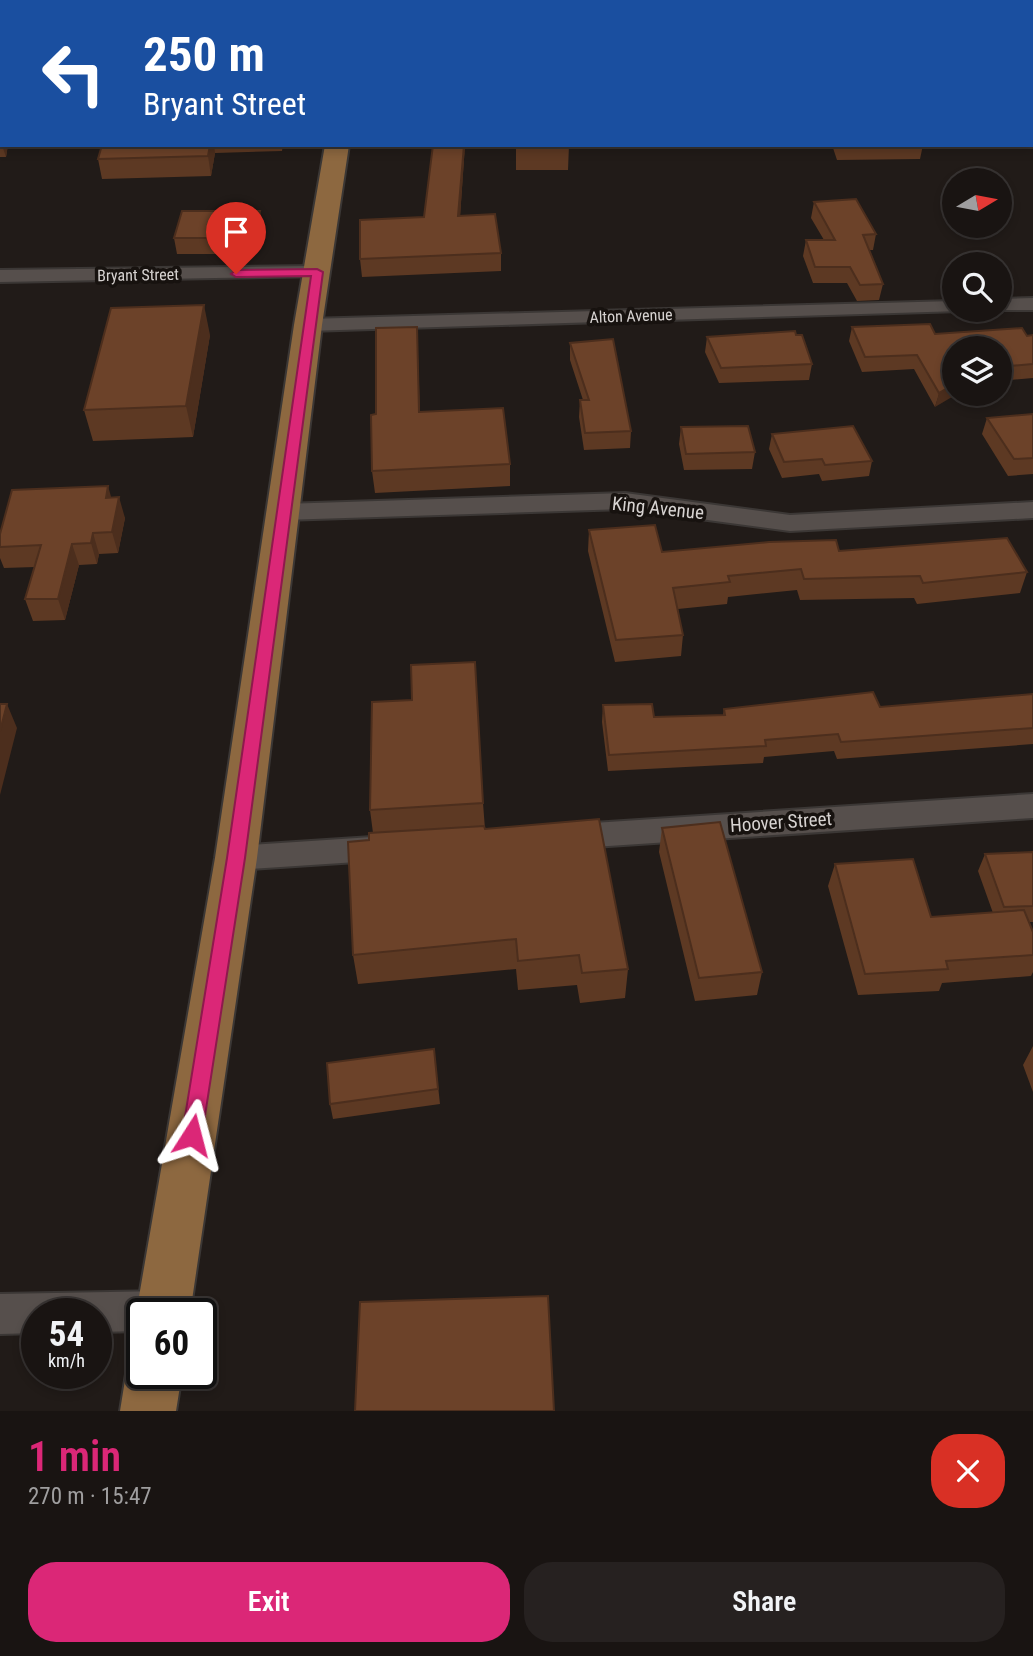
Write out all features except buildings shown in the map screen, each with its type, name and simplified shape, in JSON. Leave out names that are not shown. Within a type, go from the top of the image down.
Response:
[{"type":"main road","points":[[166,1298],[236,858],[308,325],[337,147]]},
{"type":"main road","points":[[148,1411],[152,1389]]},
{"type":"street","name":"Bryant Street","points":[[0,276],[317,272]]},
{"type":"street","points":[[1012,305],[1033,304]]},
{"type":"street","name":"Alton Avenue","points":[[308,325],[942,307]]},
{"type":"street","name":"King Avenue","points":[[283,512],[625,502],[790,523],[1033,510]]},
{"type":"street","name":"Hoover Street","points":[[538,838],[1033,806]]},
{"type":"street","points":[[236,858],[415,846]]},
{"type":"street","points":[[0,1314],[126,1313]]},
{"type":"route","points":[[192,1135],[236,858],[317,272],[236,274]]}]
